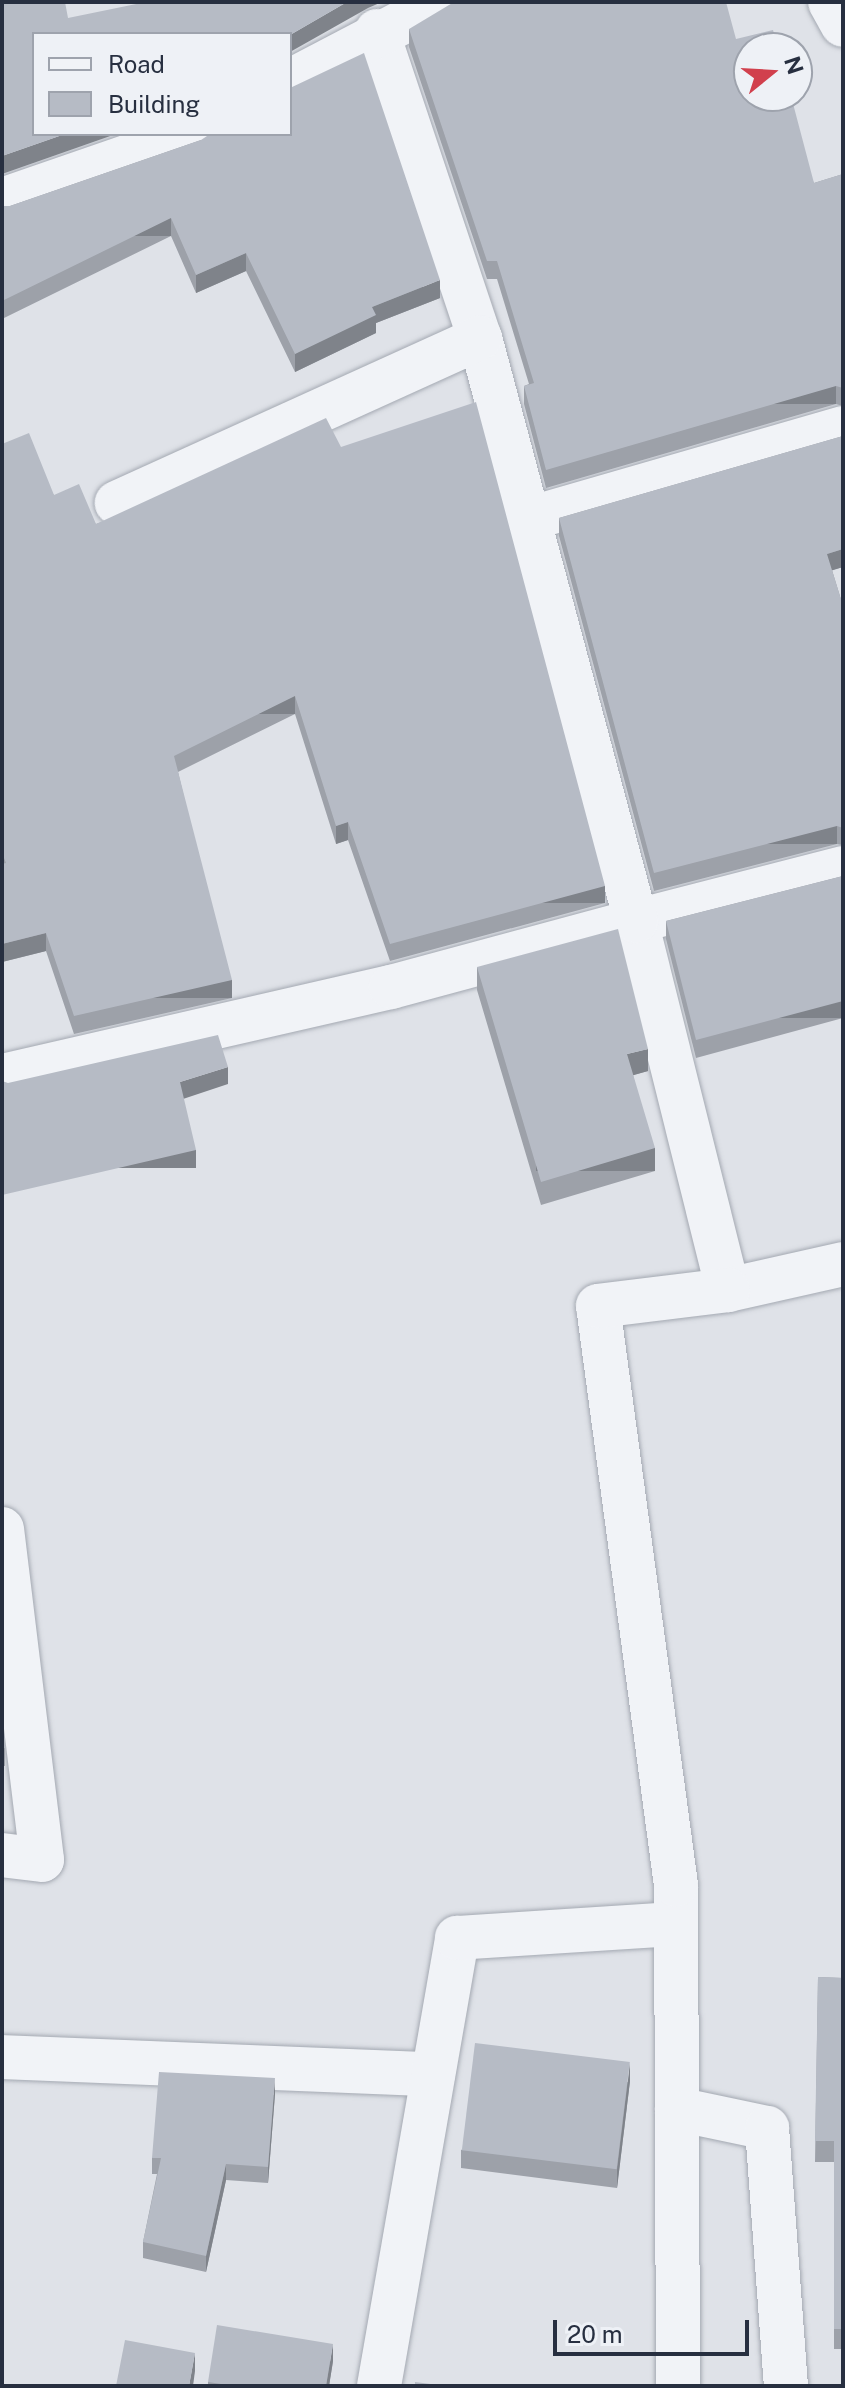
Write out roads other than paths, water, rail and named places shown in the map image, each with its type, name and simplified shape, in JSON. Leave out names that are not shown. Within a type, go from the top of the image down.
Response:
[{"type":"street","points":[[292,80],[377,31],[441,2]]},
{"type":"street","points":[[830,2],[843,25]]},
{"type":"street","points":[[377,31],[480,338],[636,921],[728,1290]]},
{"type":"street","points":[[2,200],[187,136]]},
{"type":"street","points":[[117,503],[480,338]]},
{"type":"street","points":[[528,519],[843,428]]},
{"type":"street","points":[[2,1076],[391,987],[843,868]]},
{"type":"street","points":[[678,2386],[676,1924],[598,1306],[728,1290],[843,1264]]},
{"type":"street","points":[[2,1529],[42,1860],[2,1855]]},
{"type":"street","points":[[379,2386],[457,1938],[676,1924]]},
{"type":"street","points":[[2,2057],[433,2074]]},
{"type":"street","points":[[677,2109],[767,2128],[786,2386]]}]
